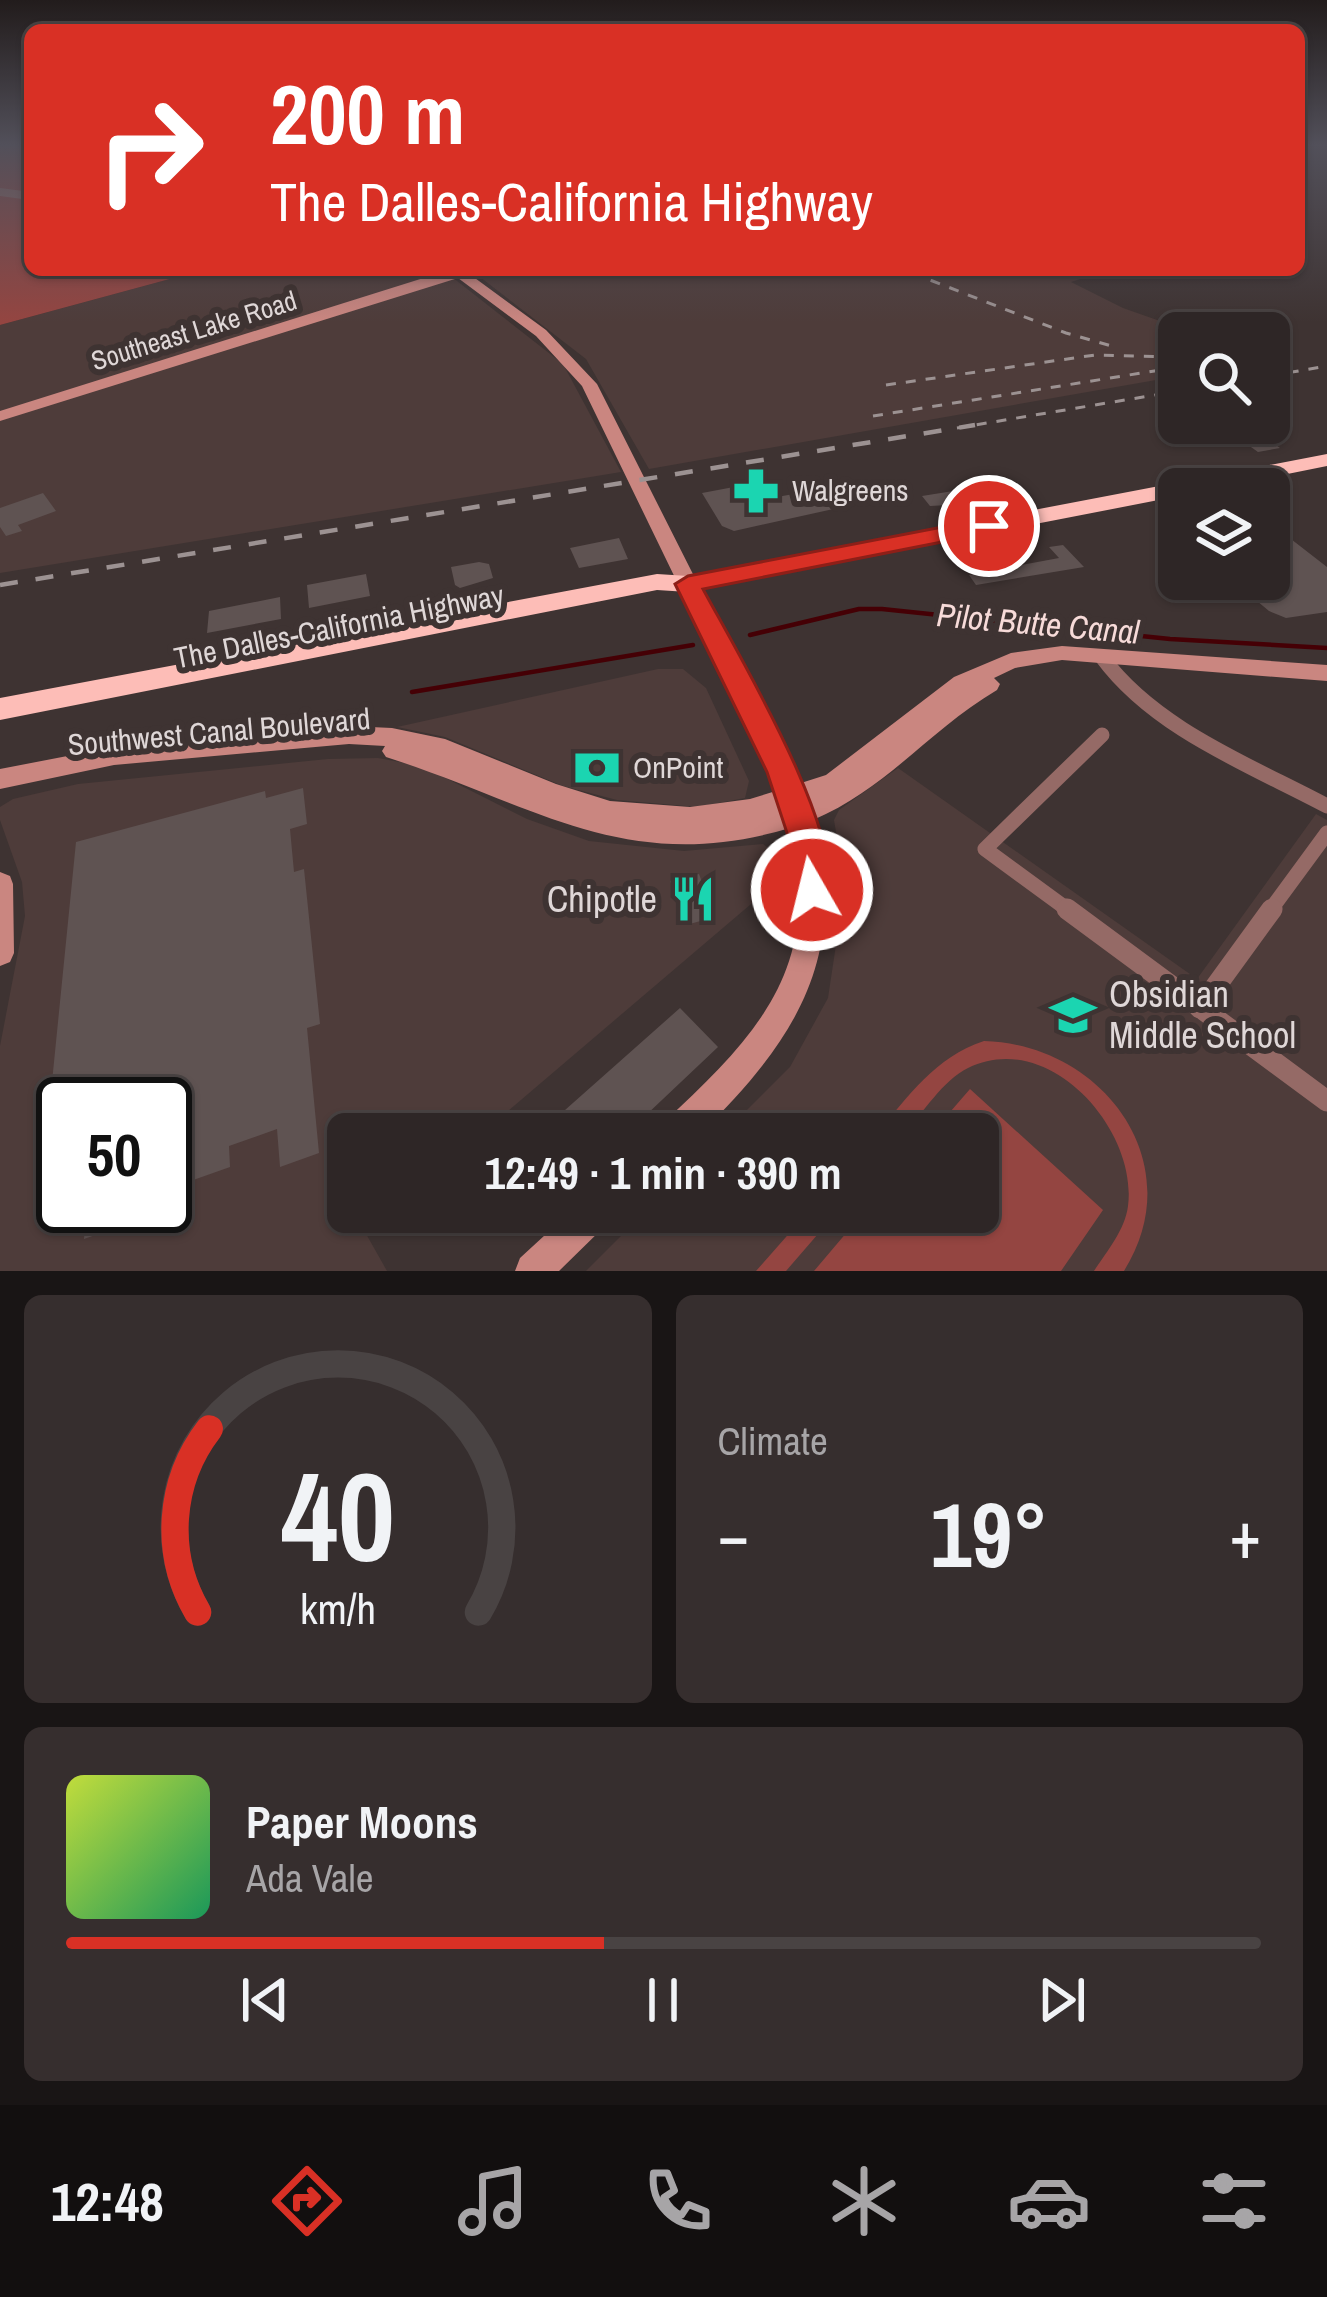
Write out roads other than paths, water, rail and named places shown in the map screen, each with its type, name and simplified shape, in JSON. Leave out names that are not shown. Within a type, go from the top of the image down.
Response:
[{"type":"highway","name":"The Dalles-California Highway","points":[[0,725],[642,601],[688,584],[1327,460]]},
{"type":"highway","name":"The Dalles-California Highway","points":[[0,709],[657,582],[688,584]]},
{"type":"highway","points":[[116,703],[146,688],[150,680]]},
{"type":"main road","name":"Southeast Lake Road","points":[[0,416],[446,276]]},
{"type":"main road","points":[[468,276],[541,333],[589,384],[796,806],[812,890],[800,976],[783,1014],[753,1056],[697,1113]]},
{"type":"main road","name":"Southwest Canal Boulevard","points":[[0,788],[166,764],[369,749],[447,765],[559,814],[629,829],[695,833],[756,826],[796,806],[985,670],[1049,654],[1327,673]]},
{"type":"main road","name":"Southwest Canal Boulevard","points":[[0,779],[114,756],[349,735],[445,748],[549,792],[610,811],[690,817],[796,806]]},
{"type":"main road","points":[[0,884],[0,953]]},
{"type":"main road","points":[[533,1271],[573,1233]]},
{"type":"street","points":[[1102,658],[1111,676],[1139,700],[1327,806]]},
{"type":"street","points":[[1102,735],[985,849],[1327,1100]]},
{"type":"street","points":[[1200,1009],[1327,832]]},
{"type":"waterway","name":"Pilot Butte Canal","points":[[750,635],[859,609],[882,609],[1170,639],[1327,648]]},
{"type":"waterway","name":"Pilot Butte Canal","points":[[412,692],[693,645]]},
{"type":"railway","points":[[920,276],[1115,347]]},
{"type":"railway","points":[[886,385],[1095,355],[1158,357]]},
{"type":"railway","points":[[1290,372],[1327,366]]},
{"type":"railway","points":[[873,416],[1158,370]]},
{"type":"railway","points":[[975,425],[1158,394]]},
{"type":"railway","points":[[0,585],[975,425]]},
{"type":"railway","points":[[957,428],[975,425]]},
{"type":"place","name":"Walgreens","points":[[756,491]]},
{"type":"place","name":"OnPoint","points":[[597,768]]},
{"type":"place","name":"Chipotle","points":[[693,899]]},
{"type":"place","name":"Obsidian Middle School","points":[[1073,1015]]}]
